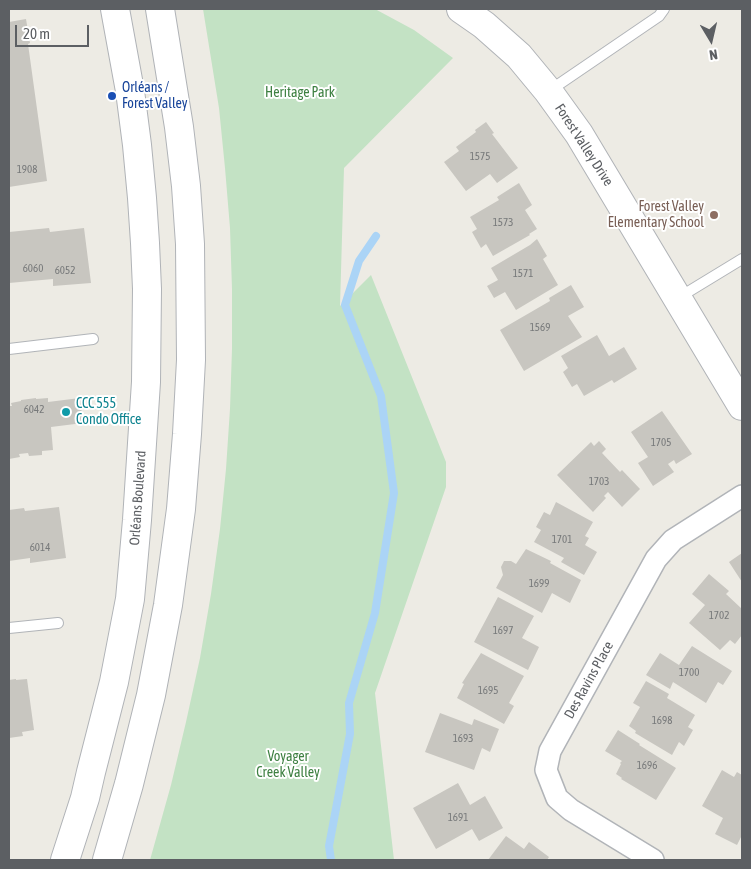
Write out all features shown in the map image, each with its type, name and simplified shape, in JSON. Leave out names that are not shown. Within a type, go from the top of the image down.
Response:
[{"type":"main road","name":"Orléans Boulevard","points":[[65,860],[85,798],[114,682],[130,599],[146,382],[147,289],[143,216],[131,100],[115,9]]},
{"type":"main road","points":[[108,860],[151,695],[168,604],[181,509],[187,434],[191,360],[190,244],[179,127],[160,9]]},
{"type":"main road","name":"Forest Valley Drive","points":[[461,9],[484,25],[519,56],[548,91],[579,134],[742,406]]},
{"type":"street","name":"Des Ravins Place","points":[[653,860],[571,810],[557,798],[546,770],[550,751],[656,560],[673,540],[742,496]]},
{"type":"lane","points":[[548,91],[659,16],[664,9]]},
{"type":"lane","points":[[677,298],[742,259]]},
{"type":"lane","points":[[9,349],[93,339]]},
{"type":"lane","points":[[9,628],[58,623]]},
{"type":"green space","name":"Voyager Creek Valley","points":[[203,9],[375,9],[414,30],[453,58],[344,168],[340,306],[371,275],[446,462],[446,487],[375,693],[394,860],[150,860],[171,785],[200,658],[220,529],[230,409],[232,289],[230,228],[219,108]]},
{"type":"building","points":[[26,19],[47,181],[9,187],[9,22]]},
{"type":"building","points":[[486,122],[494,133],[492,134],[518,168],[497,183],[490,174],[466,191],[444,162],[459,151],[456,147]]},
{"type":"building","points":[[519,183],[532,205],[525,210],[537,229],[493,256],[486,244],[481,248],[472,232],[477,229],[470,217],[499,200],[497,197]]},
{"type":"building","points":[[49,228],[50,232],[84,228],[91,283],[53,286],[53,279],[9,283],[9,232]]},
{"type":"building","points":[[537,239],[547,256],[543,259],[558,285],[516,310],[505,292],[494,298],[487,286],[498,280],[491,268]]},
{"type":"building","points":[[571,285],[584,307],[568,316],[582,337],[524,371],[500,330],[550,301],[549,298]]},
{"type":"building","points":[[597,335],[609,356],[624,347],[637,369],[614,383],[612,380],[584,396],[577,384],[572,387],[563,372],[568,368],[561,356]]},
{"type":"building","points":[[48,398],[48,402],[80,398],[83,423],[51,427],[53,450],[42,451],[42,455],[29,456],[28,453],[19,454],[20,457],[9,459],[9,406],[12,406],[11,403],[21,400]]},
{"type":"building","points":[[662,411],[692,454],[676,464],[674,460],[668,464],[674,472],[653,486],[638,463],[648,457],[631,432]]},
{"type":"building","points":[[599,441],[606,449],[602,453],[640,489],[622,507],[608,492],[604,496],[606,498],[593,512],[557,475],[591,442],[594,446]]},
{"type":"building","points":[[556,502],[593,522],[585,536],[589,538],[585,545],[597,552],[584,575],[561,562],[564,558],[534,542],[541,530],[536,527],[544,512],[550,515]]},
{"type":"building","points":[[59,507],[66,558],[30,563],[30,558],[9,561],[9,510],[24,508],[25,511]]},
{"type":"building","points":[[526,549],[551,561],[550,563],[581,580],[570,603],[552,593],[542,613],[496,588],[503,575],[501,567],[504,561],[511,561],[516,564]]},
{"type":"building","points":[[742,553],[742,582],[729,562]]},
{"type":"building","points":[[709,574],[729,591],[726,594],[742,609],[742,635],[735,644],[730,640],[720,650],[689,623],[705,605],[692,594]]},
{"type":"building","points":[[498,597],[534,616],[522,638],[539,647],[528,670],[474,642]]},
{"type":"building","points":[[692,646],[732,671],[723,685],[718,682],[706,703],[673,682],[670,689],[646,675],[660,653],[679,665]]},
{"type":"building","points":[[481,653],[524,676],[509,703],[514,706],[504,724],[457,698],[464,684],[462,683]]},
{"type":"building","points":[[27,679],[34,730],[22,732],[23,736],[9,738],[9,680]]},
{"type":"building","points":[[646,681],[669,694],[667,698],[695,715],[688,727],[693,730],[684,746],[679,742],[672,755],[635,733],[636,731],[629,726],[640,707],[633,703]]},
{"type":"building","points":[[440,713],[472,725],[474,719],[499,729],[490,752],[482,748],[474,770],[425,752]]},
{"type":"building","points":[[618,730],[676,768],[656,800],[616,774],[622,761],[605,751]]},
{"type":"building","points":[[722,770],[734,777],[737,772],[742,775],[742,835],[737,845],[715,834],[723,818],[702,806]]},
{"type":"building","points":[[458,783],[470,805],[485,796],[503,828],[479,841],[472,829],[436,849],[413,808]]},
{"type":"building","points":[[506,836],[524,849],[529,842],[549,857],[547,860],[488,860]]},
{"type":"waterway","points":[[331,860],[329,846],[350,734],[349,703],[375,613],[394,493],[381,396],[345,305],[359,261],[376,236]]},
{"type":"place","name":"Orléans / Forest Valley","points":[[112,96]]},
{"type":"place","name":"Forest Valley Elementary School","points":[[714,215]]},
{"type":"place","name":"CCC 555 Condo Office","points":[[66,412]]},
{"type":"park label","name":"Heritage Park","points":[[300,93]]}]
